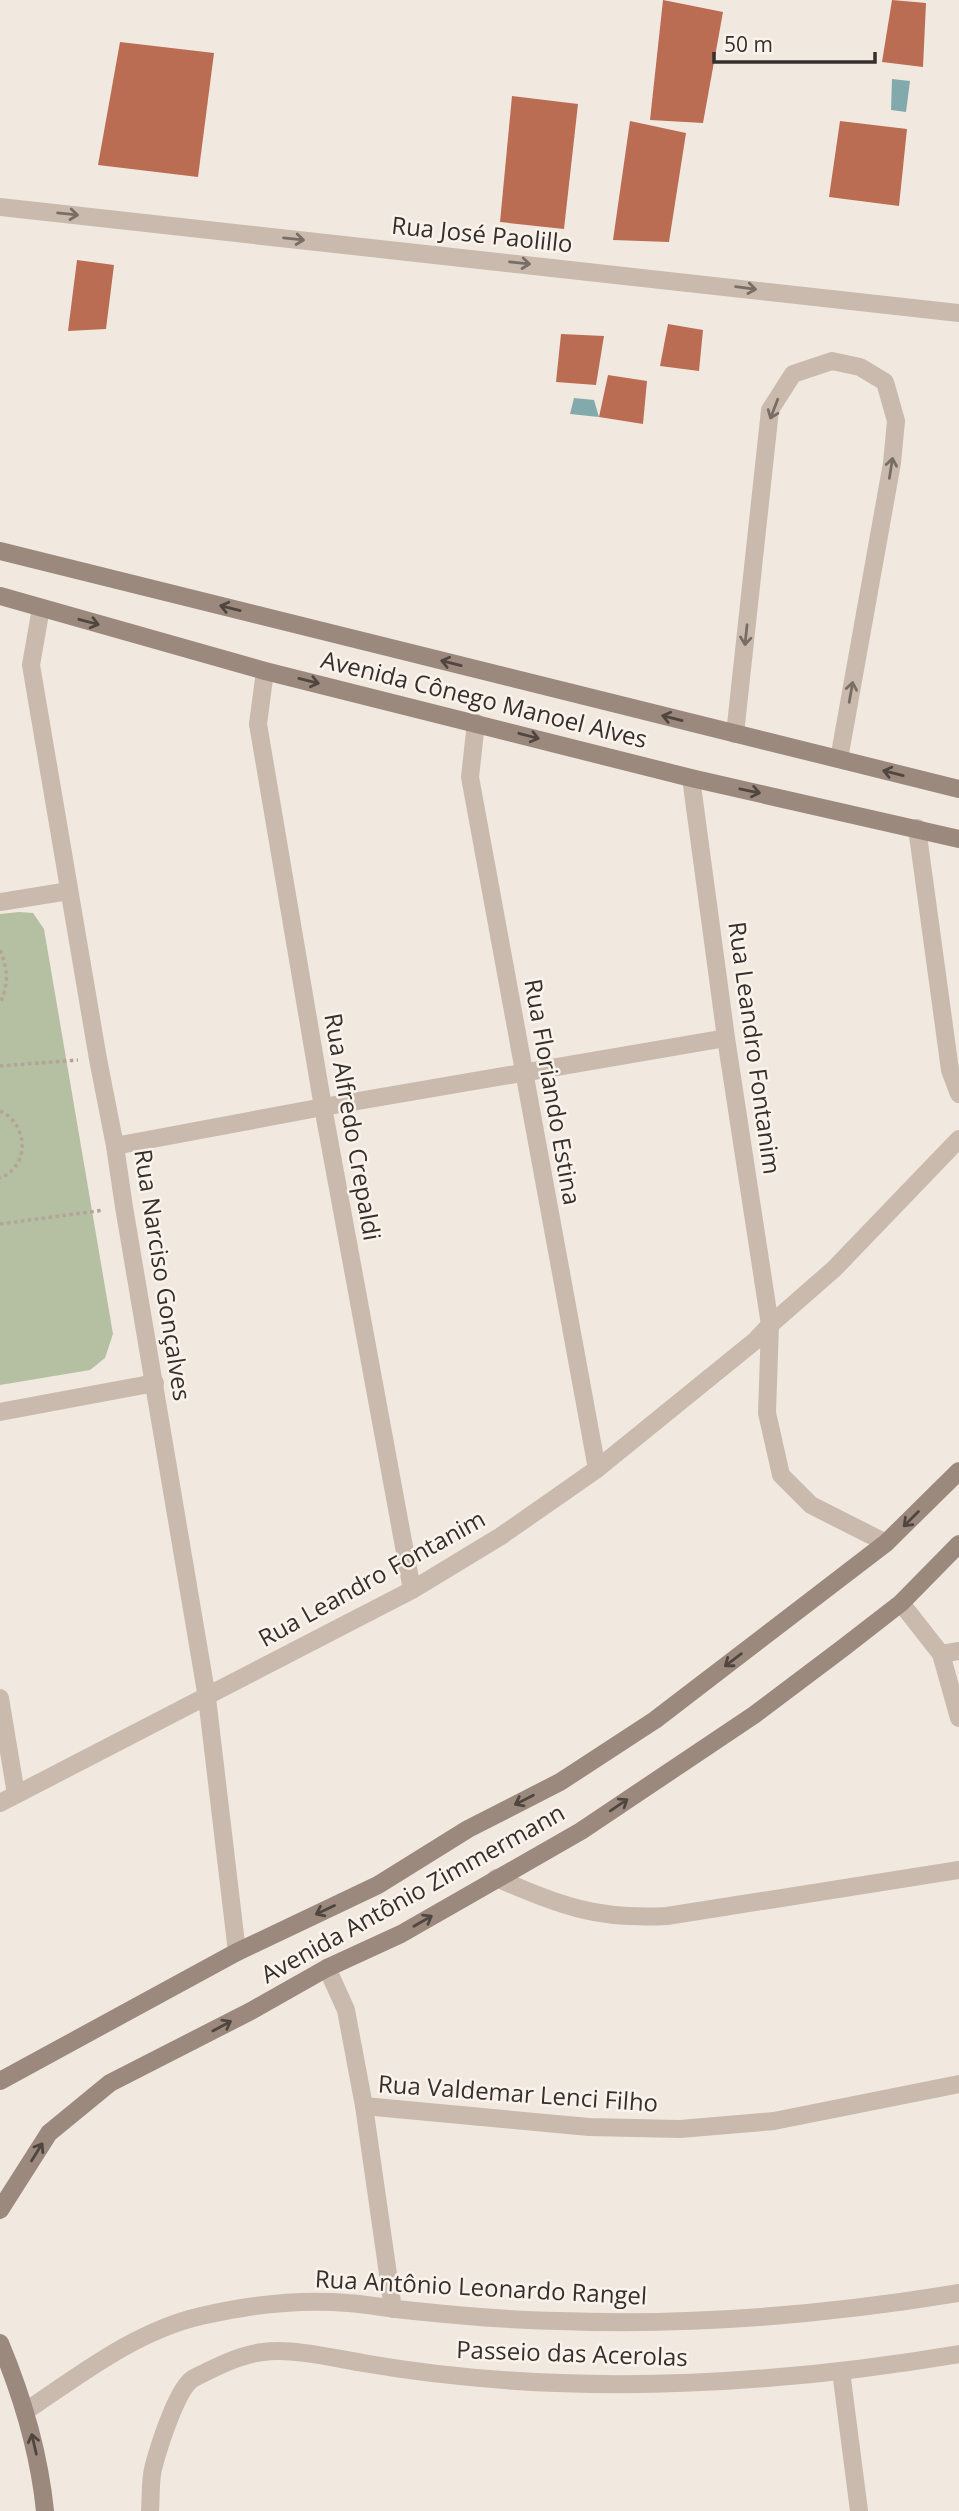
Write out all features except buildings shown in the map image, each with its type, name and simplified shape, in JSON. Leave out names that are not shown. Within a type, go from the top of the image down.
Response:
[{"type":"street","name":"Rua José Paolillo","points":[[0,207],[959,313]]},
{"type":"street","points":[[735,734],[770,410],[793,374],[832,361],[860,367],[885,382],[896,421],[892,463],[839,760]]},
{"type":"street","name":"Avenida Cônego Manoel Alves","points":[[0,551],[959,789]]},
{"type":"street","name":"Avenida Cônego Manoel Alves","points":[[0,596],[265,671],[691,778],[959,839]]},
{"type":"street","name":"Rua Narciso Gonçalves","points":[[41,608],[31,665],[98,1059],[116,1146],[206,1698],[237,1952]]},
{"type":"street","name":"Rua Alfredo Crepaldi","points":[[265,671],[258,724],[323,1107],[412,1590]]},
{"type":"street","name":"Rua Floriando Estina","points":[[476,723],[470,777],[597,1469]]},
{"type":"street","name":"Rua Leandro Fontanim","points":[[691,778],[726,1038],[770,1325],[766,1413],[781,1475],[811,1505],[886,1543]]},
{"type":"street","points":[[917,828],[950,1070],[959,1094]]},
{"type":"street","points":[[0,902],[69,891]]},
{"type":"street","points":[[116,1146],[323,1107],[726,1038]]},
{"type":"street","name":"Rua Leandro Fontanim","points":[[8,1798],[412,1590],[501,1535],[597,1469],[756,1340],[843,1260],[959,1139]]},
{"type":"street","points":[[0,1412],[155,1384]]},
{"type":"street","name":"Avenida Antônio Zimmermann","points":[[0,2081],[237,1952],[378,1885],[468,1829],[560,1782],[655,1720],[886,1543],[959,1471]]},
{"type":"street","name":"Avenida Antônio Zimmermann","points":[[0,2210],[49,2133],[110,2083],[251,2011],[327,1968],[401,1934],[581,1830],[754,1715],[901,1603],[959,1544]]},
{"type":"street","points":[[901,1603],[950,1652],[959,1718]]},
{"type":"street","points":[[0,1698],[8,1798]]},
{"type":"street","points":[[496,1878],[561,1905],[613,1916],[640,1917],[667,1916],[959,1870]]},
{"type":"street","points":[[327,1968],[346,2010],[393,2309]]},
{"type":"street","name":"Rua Valdemar Lenci Filho","points":[[363,2106],[589,2127],[680,2129],[774,2121],[959,2084]]},
{"type":"street","name":"Rua Antônio Leonardo Rangel","points":[[26,2411],[114,2352],[143,2337],[200,2316],[278,2304],[348,2302],[393,2309],[557,2321],[686,2322],[834,2311],[959,2293]]},
{"type":"street","points":[[0,2343],[26,2411],[35,2446],[45,2511]]},
{"type":"street","name":"Passeio das Acerolas","points":[[150,2511],[152,2470],[173,2410],[190,2381],[225,2362],[263,2352],[311,2355],[409,2371],[555,2382],[699,2382],[841,2371],[959,2354]]},
{"type":"street","points":[[841,2371],[859,2511]]},
{"type":"path","points":[[0,950],[7,968],[7,988],[0,1003]]},
{"type":"path","points":[[0,1066],[98,1059]]},
{"type":"path","points":[[0,1111],[17,1124],[23,1138],[22,1153],[16,1166],[0,1178]]},
{"type":"path","points":[[0,1224],[124,1207]]},
{"type":"green space","points":[[33,913],[44,929],[113,1334],[105,1358],[90,1370],[0,1385],[0,914]]},
{"type":"water","points":[[892,79],[910,81],[906,112],[891,110]]},
{"type":"water","points":[[574,398],[594,400],[599,417],[570,414]]}]
